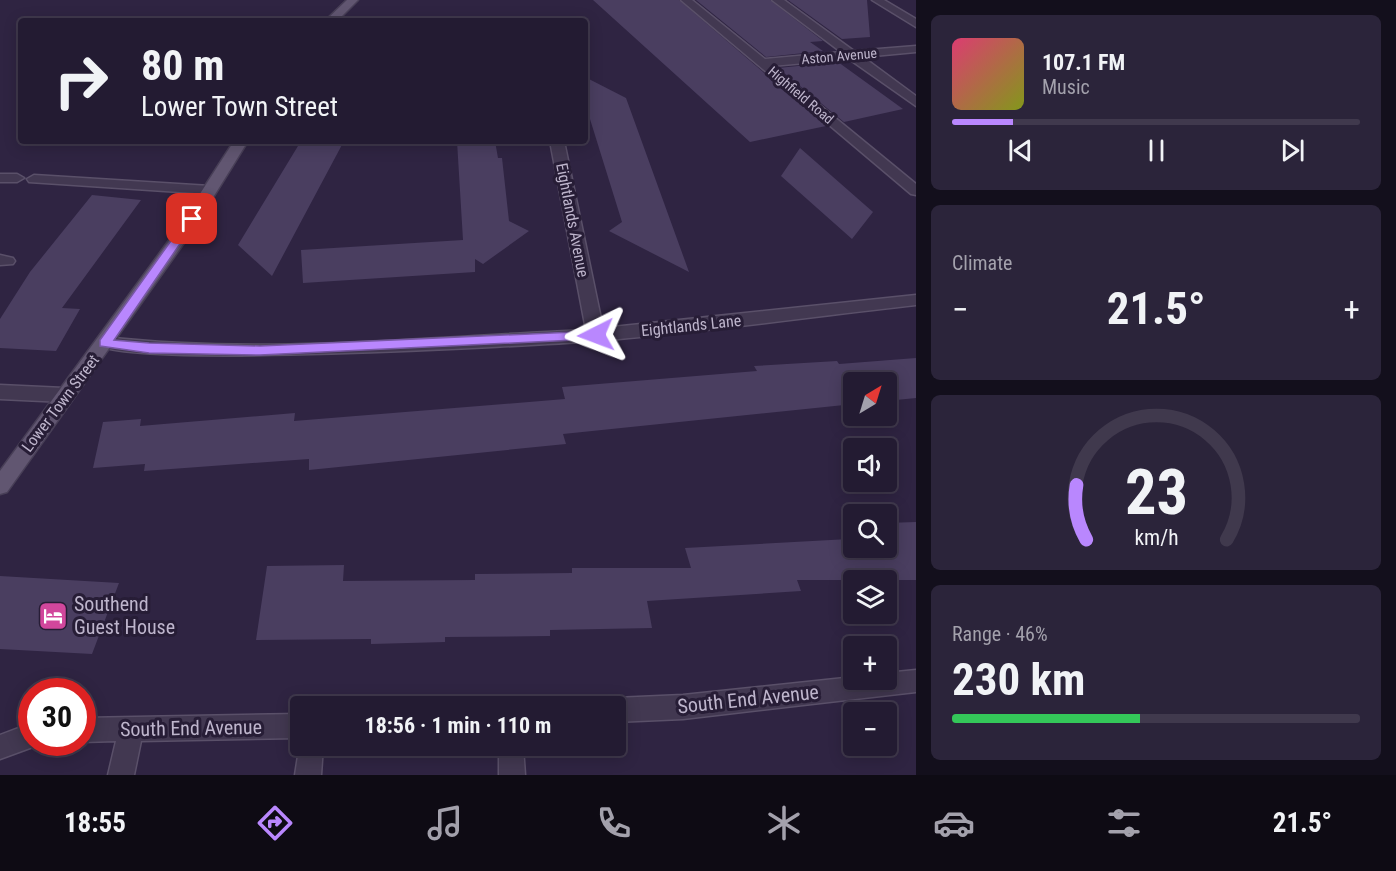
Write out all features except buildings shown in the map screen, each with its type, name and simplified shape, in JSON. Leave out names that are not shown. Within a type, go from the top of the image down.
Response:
[{"type":"main road","points":[[334,18],[352,0]]},
{"type":"main road","name":"Lower Town Street","points":[[0,486],[64,395],[105,343],[239,144]]},
{"type":"street","name":"Highfield Road","points":[[686,0],[916,191]]},
{"type":"street","points":[[777,0],[916,102]]},
{"type":"street","points":[[877,0],[916,24]]},
{"type":"street","name":"Aston Avenue","points":[[762,63],[916,49]]},
{"type":"street","name":"Eightlands Avenue","points":[[558,144],[596,335]]},
{"type":"street","points":[[0,178],[17,178]]},
{"type":"street","points":[[34,179],[210,190]]},
{"type":"street","name":"Eightlands Lane","points":[[105,343],[149,348],[260,351],[596,335],[916,300]]},
{"type":"street","points":[[0,392],[64,395]]},
{"type":"street","name":"South End Avenue","points":[[626,710],[683,707],[916,681]]},
{"type":"street","name":"South End Avenue","points":[[96,730],[290,726]]},
{"type":"street","points":[[121,775],[131,730]]},
{"type":"street","points":[[0,747],[18,740]]},
{"type":"street","points":[[308,775],[310,756]]},
{"type":"street","points":[[511,756],[512,775]]},
{"type":"place","name":"Southend Guest House","points":[[53,616]]},
{"type":"route","points":[[192,219],[105,343],[149,348],[260,351],[596,335]]}]
